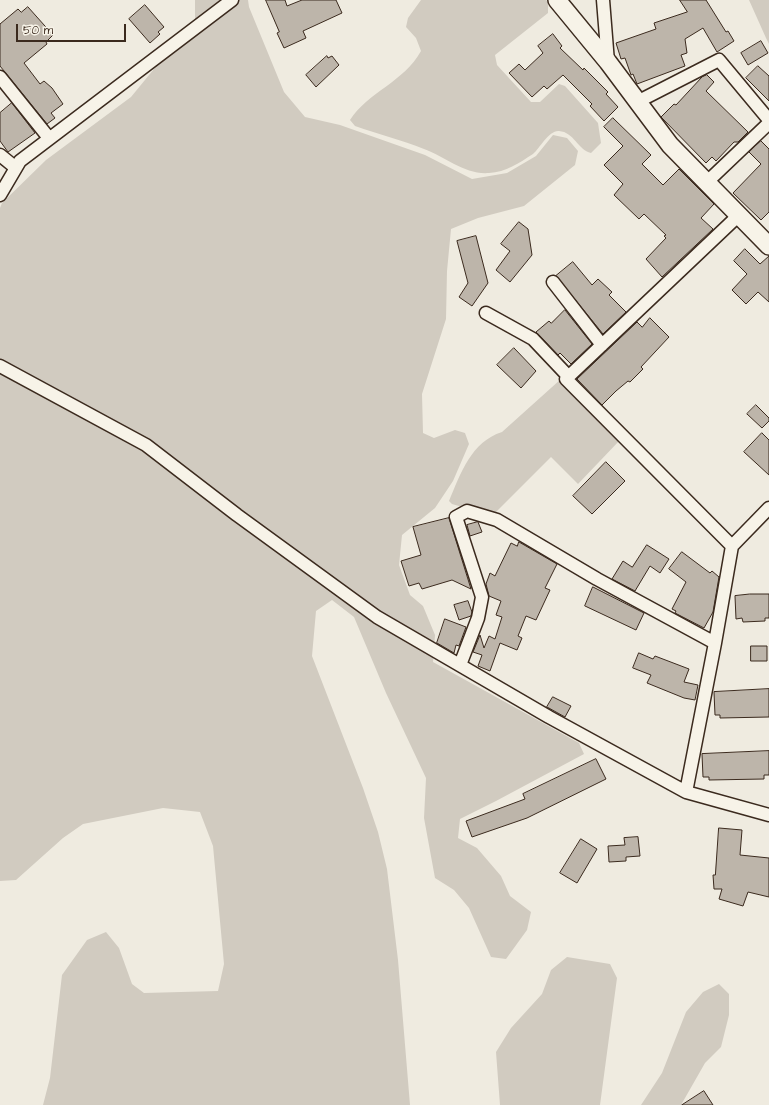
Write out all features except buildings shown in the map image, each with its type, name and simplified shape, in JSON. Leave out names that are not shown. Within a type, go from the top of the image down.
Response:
[{"type":"street","points":[[0,195],[20,161],[232,0]]},
{"type":"street","points":[[557,0],[608,62],[670,145],[769,246]]},
{"type":"street","points":[[603,0],[608,62]]},
{"type":"street","points":[[637,102],[719,60],[769,120]]},
{"type":"street","points":[[0,77],[49,138]]},
{"type":"street","points":[[706,182],[769,124]]},
{"type":"street","points":[[0,155],[16,168]]},
{"type":"street","points":[[732,546],[566,379],[739,215]]},
{"type":"street","points":[[553,282],[602,345]]},
{"type":"street","points":[[486,313],[533,339],[568,376]]},
{"type":"street","points":[[0,366],[146,445],[237,515],[377,618],[549,717],[686,792],[769,815]]},
{"type":"street","points":[[686,792],[732,546],[769,508]]},
{"type":"street","points":[[460,665],[478,618],[482,597],[456,517],[467,511],[497,520],[597,579],[715,643]]},
{"type":"shaded area","points":[[195,0],[248,0],[249,7],[284,92],[305,117],[340,125],[425,155],[472,179],[507,173],[536,156],[553,135],[567,138],[578,151],[575,165],[524,206],[478,218],[451,229],[447,271],[446,319],[422,394],[423,433],[434,438],[455,430],[465,433],[469,444],[453,481],[435,508],[402,535],[399,565],[410,595],[423,606],[435,635],[433,662],[579,743],[584,754],[460,819],[458,838],[477,848],[501,876],[510,896],[531,912],[527,930],[506,959],[491,957],[469,908],[454,890],[435,878],[424,818],[426,778],[386,693],[354,617],[332,600],[316,611],[312,656],[363,788],[378,832],[387,869],[398,960],[410,1105],[43,1105],[50,1078],[62,975],[87,940],[106,932],[119,948],[132,984],[144,993],[218,991],[224,964],[213,846],[200,812],[163,808],[83,824],[63,838],[16,880],[0,881],[0,208],[2,203],[46,160],[131,97],[195,19]]},
{"type":"shaded area","points":[[421,0],[546,0],[548,2],[548,13],[495,55],[497,65],[531,102],[540,102],[559,84],[565,86],[598,123],[601,143],[591,153],[583,148],[568,134],[555,131],[548,136],[533,154],[517,164],[501,171],[480,173],[456,165],[432,152],[355,126],[350,120],[358,110],[405,71],[414,62],[421,51],[416,38],[406,27],[408,18]]},
{"type":"shaded area","points":[[749,0],[769,0],[769,44],[766,38]]},
{"type":"shaded area","points":[[561,379],[620,440],[578,484],[551,457],[494,514],[490,515],[452,504],[449,501],[458,480],[468,460],[475,451],[482,443],[502,432]]},
{"type":"shaded area","points":[[567,957],[610,964],[617,978],[600,1105],[500,1105],[496,1052],[511,1028],[542,994],[551,970]]},
{"type":"shaded area","points":[[719,984],[729,994],[729,1015],[721,1047],[705,1063],[681,1105],[641,1105],[662,1073],[686,1012],[703,992]]}]
